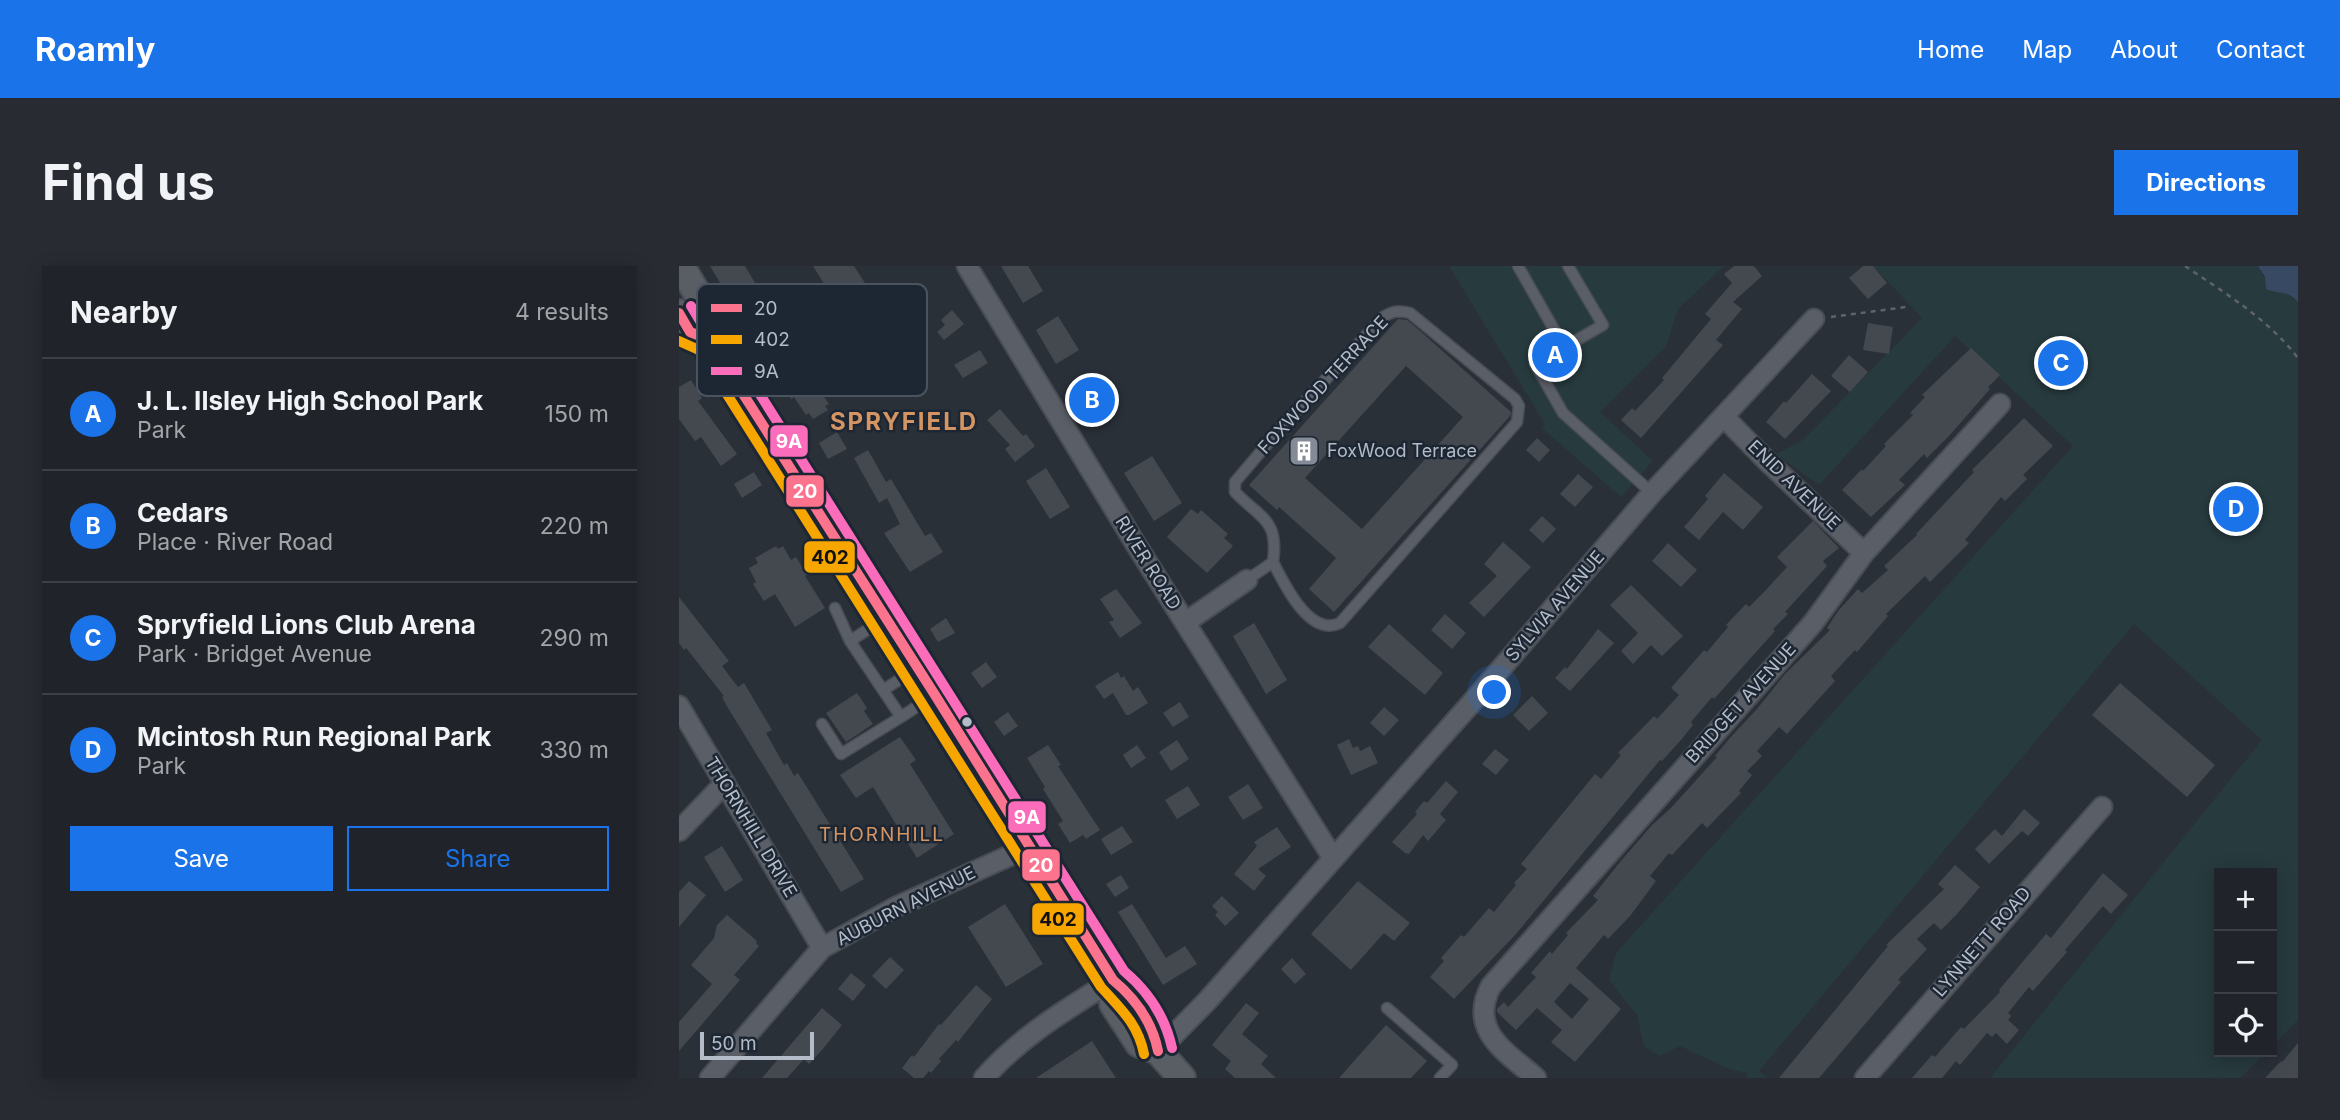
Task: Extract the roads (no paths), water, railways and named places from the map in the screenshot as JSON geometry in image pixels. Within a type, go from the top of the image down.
[{"type":"main road","points":[[681,266],[697,293]]},
{"type":"main road","points":[[679,313],[690,332],[697,335]]},
{"type":"main road","points":[[744,396],[1031,846],[1113,980],[1113,1004],[1139,1044],[1158,1051],[1182,1078]]},
{"type":"street","name":"RIVER ROAD","points":[[967,266],[1333,858]]},
{"type":"street","name":"SYLVIA AVENUE","points":[[1158,1051],[1208,1000],[1652,494],[1814,319]]},
{"type":"street","name":"BRIDGET AVENUE","points":[[1536,1078],[1489,1034],[1484,1021],[1484,1003],[1493,983],[1813,623],[1864,553],[2000,404]]},
{"type":"street","name":"ENID AVENUE","points":[[1724,417],[1864,553]]},
{"type":"street","points":[[1186,622],[1247,580]]},
{"type":"street","name":"THORNHILL DRIVE","points":[[679,706],[823,948]]},
{"type":"street","points":[[679,831],[725,783]]},
{"type":"street","name":"LYNNETT ROAD","points":[[1865,1078],[2102,807]]},
{"type":"street","name":"AUBURN AVENUE","points":[[710,1078],[823,948],[896,907],[1031,846]]},
{"type":"street","points":[[984,1078],[1004,1055],[1036,1028],[1113,980]]},
{"type":"lane","points":[[1518,266],[1564,347]]},
{"type":"lane","points":[[1568,266],[1603,325],[1535,364],[1563,413],[1652,494]]},
{"type":"lane","name":"FOXWOOD TERRACE","points":[[1396,311],[1410,313],[1515,399],[1520,411],[1517,422],[1341,623],[1323,626],[1309,617],[1273,562],[1275,539],[1271,526],[1235,492],[1235,482],[1383,317],[1396,311]]},
{"type":"lane","points":[[1247,580],[1273,562]]},
{"type":"lane","points":[[835,608],[850,642],[901,717]]},
{"type":"lane","points":[[850,642],[886,618]]},
{"type":"lane","points":[[883,690],[918,668]]},
{"type":"lane","points":[[821,724],[841,754],[935,695]]},
{"type":"lane","points":[[1387,1008],[1452,1065],[1440,1078]]},
{"type":"water","points":[[2258,266],[2298,266],[2298,302],[2286,294],[2266,289],[2265,277]]},
{"type":"place","name":"J. L. Ilsley High School Park","points":[[1555,355]]},
{"type":"place","name":"Spryfield Lions Club Arena","points":[[2061,363]]},
{"type":"place","name":"Cedars","points":[[1092,400]]},
{"type":"place","name":"FoxWood Terrace","points":[[1304,451]]},
{"type":"place","name":"Mcintosh Run Regional Park","points":[[2236,509]]},
{"type":"district","name":"SPRYFIELD","points":[[904,422]]},
{"type":"district","name":"THORNHILL","points":[[882,834]]}]
